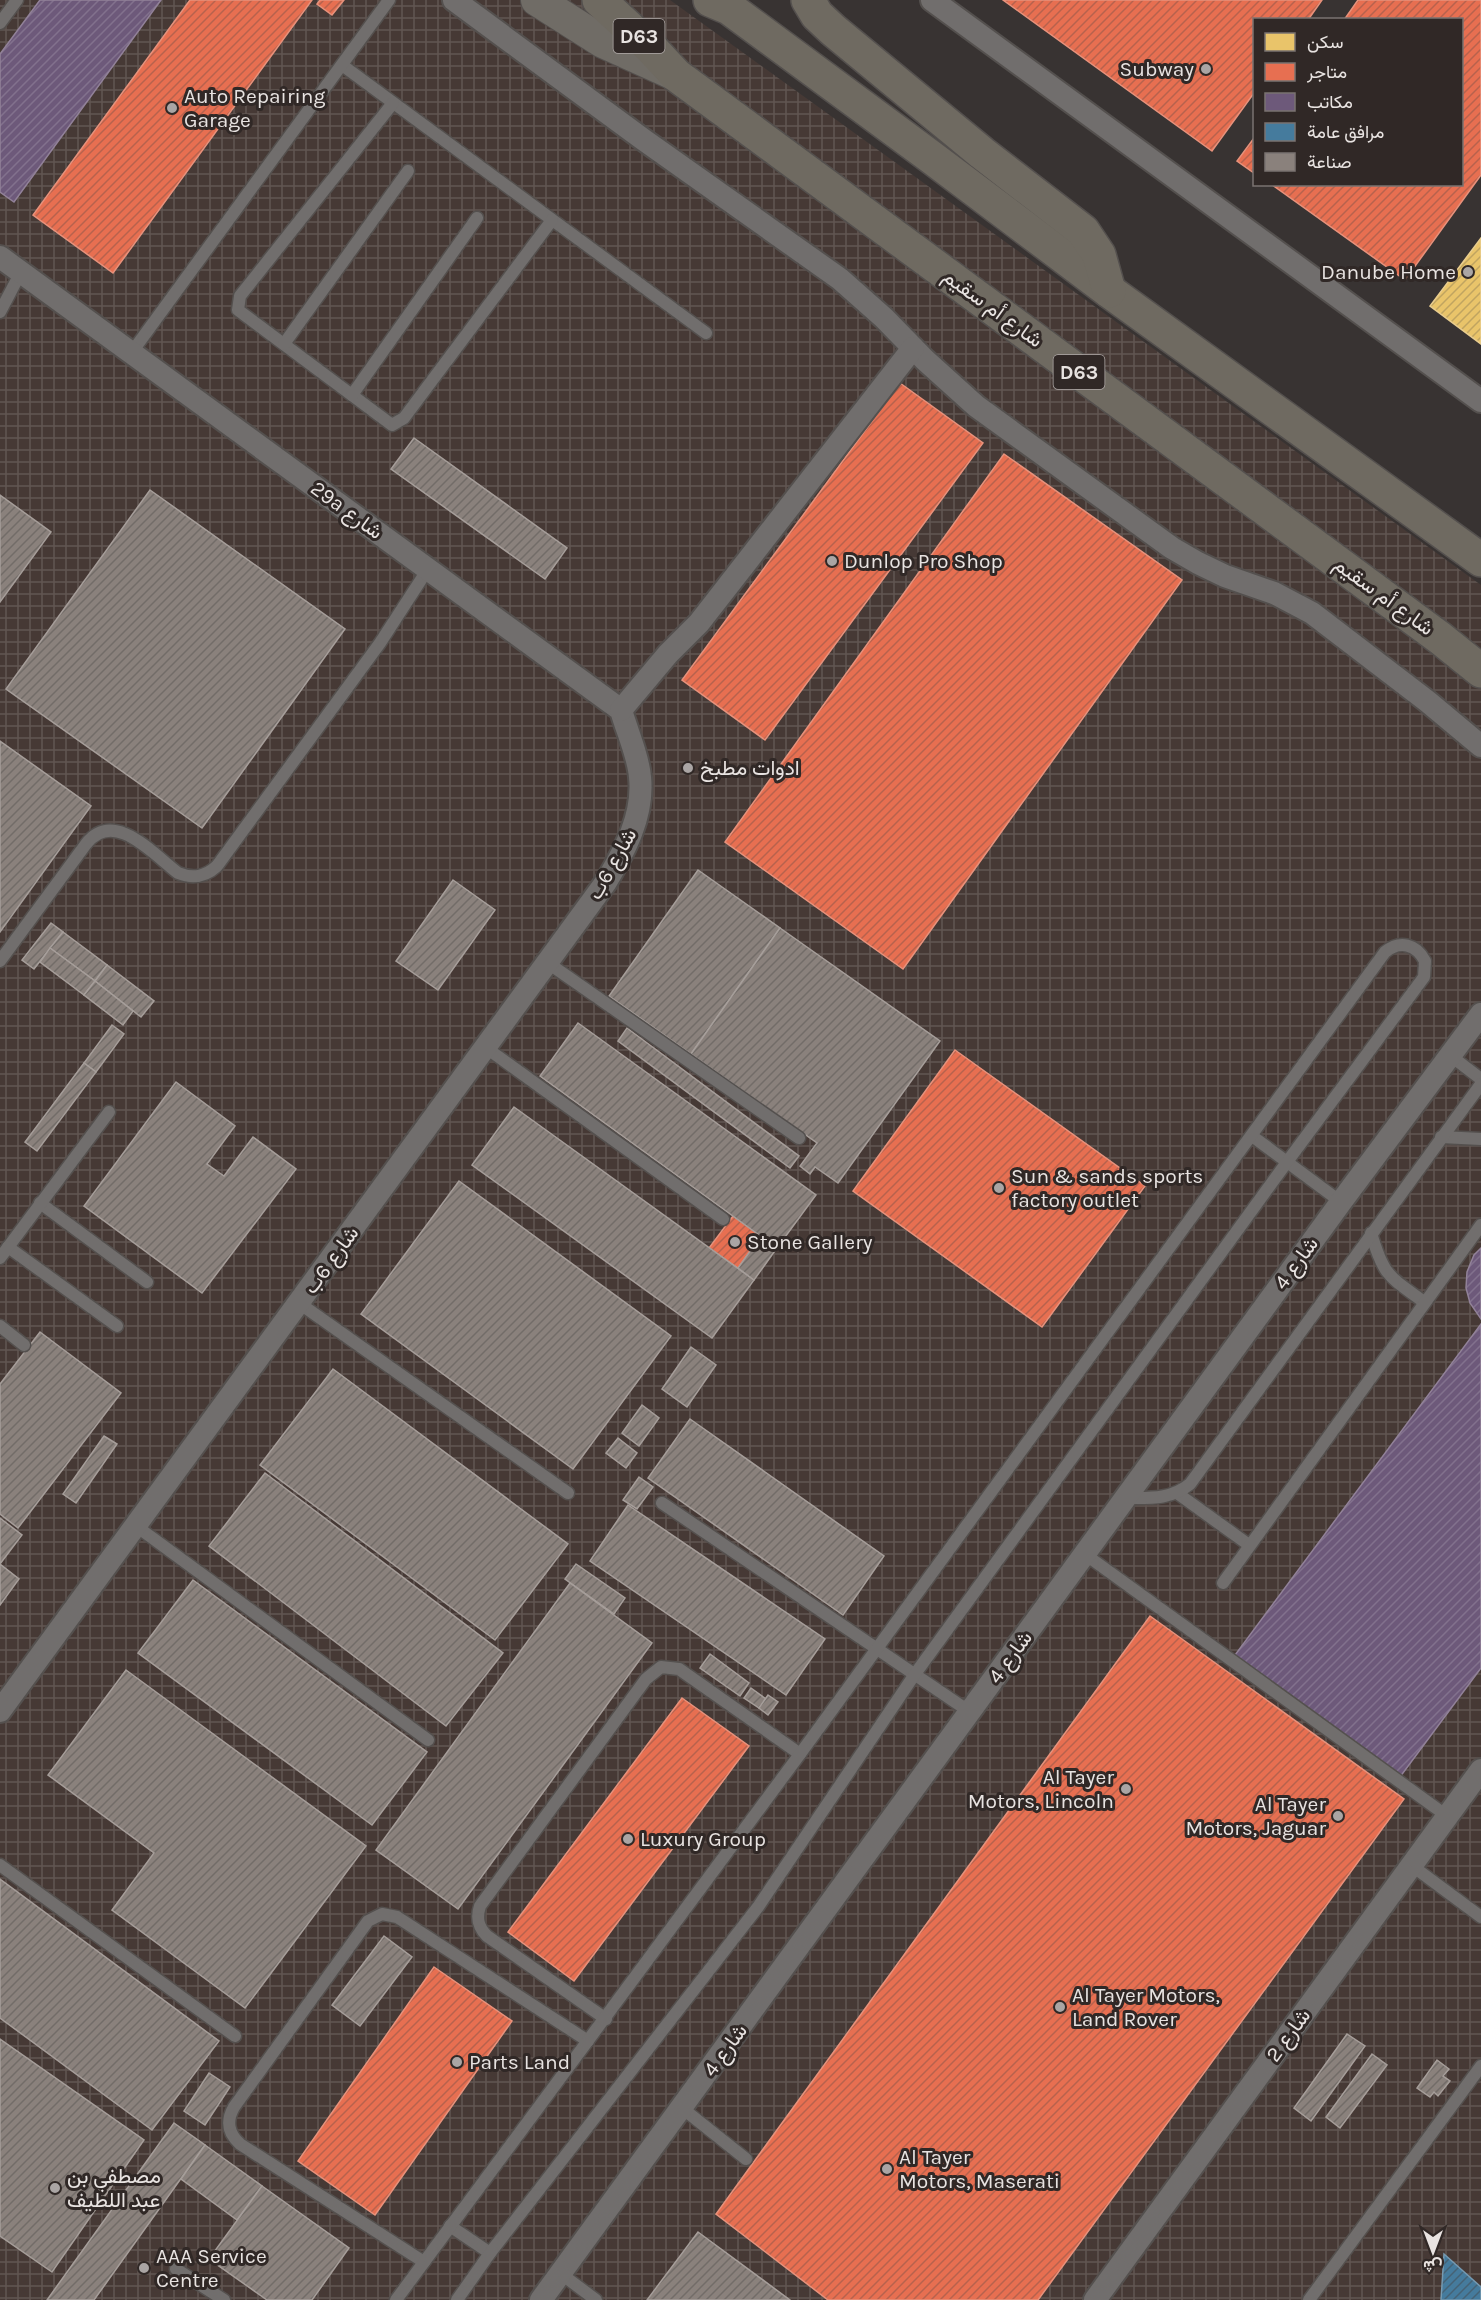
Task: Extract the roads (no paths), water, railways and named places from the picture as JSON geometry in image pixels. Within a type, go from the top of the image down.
[{"type":"main road","points":[[537,0],[603,42],[676,75]]},
{"type":"main road","name":"شارع أم سقيم","points":[[599,0],[676,75],[1440,638],[1481,671]]},
{"type":"main road","points":[[808,0],[817,15],[833,30],[982,153],[1083,231],[1099,255],[1109,291]]},
{"type":"main road","points":[[721,3],[1109,291],[1481,560]]},
{"type":"street","points":[[453,0],[644,140],[840,279],[877,311],[950,384],[1002,426],[1148,531],[1198,563],[1225,576],[1274,593],[1312,613],[1427,701],[1481,746]]},
{"type":"street","points":[[932,0],[1481,401]]},
{"type":"street","name":"29a شارع","points":[[0,257],[621,710]]},
{"type":"street","points":[[621,710],[668,654],[699,624],[913,348]]},
{"type":"street","name":"شارع 6ب","points":[[0,1711],[606,882],[618,862],[636,820],[641,798],[640,776],[635,754],[621,710]]},
{"type":"street","name":"شارع 4","points":[[541,2300],[1341,1202],[1481,1014]]},
{"type":"street","name":"شارع 2","points":[[1095,2300],[1481,1770]]},
{"type":"lane","points":[[0,23],[17,0]]},
{"type":"lane","points":[[132,352],[389,0]]},
{"type":"lane","points":[[342,65],[706,333]]},
{"type":"lane","points":[[393,103],[240,296],[238,309],[392,425],[404,418],[552,220]]},
{"type":"lane","points":[[284,344],[408,171]]},
{"type":"lane","points":[[352,394],[477,218]]},
{"type":"lane","points":[[0,312],[21,272]]},
{"type":"lane","points":[[0,961],[86,844],[97,833],[113,830],[128,834],[178,873],[186,876],[203,875],[217,866],[380,643],[428,569]]},
{"type":"lane","points":[[396,2300],[801,1754],[1385,952],[1399,945],[1415,948],[1425,962],[1424,977],[915,1674],[758,1907],[456,2300]]},
{"type":"lane","points":[[548,963],[799,1138]]},
{"type":"lane","points":[[485,1047],[723,1219]]},
{"type":"lane","points":[[1451,1056],[1481,1079]]},
{"type":"lane","points":[[1125,1498],[1158,1498],[1177,1493],[1190,1484],[1481,1084]]},
{"type":"lane","points":[[109,1112],[4,1253],[117,1326]]},
{"type":"lane","points":[[1251,1136],[1341,1202]]},
{"type":"lane","points":[[1441,1137],[1481,1139]]},
{"type":"lane","points":[[40,1203],[147,1282]]},
{"type":"lane","points":[[1223,1583],[1481,1225]]},
{"type":"lane","points":[[1371,1233],[1378,1257],[1386,1272],[1393,1280],[1424,1302]]},
{"type":"lane","points":[[299,1303],[568,1492]]},
{"type":"lane","points":[[0,1326],[24,1345]]},
{"type":"lane","points":[[1177,1493],[1249,1545]]},
{"type":"lane","points":[[662,1503],[970,1712]]},
{"type":"lane","points":[[136,1526],[428,1740]]},
{"type":"lane","points":[[1086,1555],[1447,1816]]},
{"type":"lane","points":[[606,2019],[487,1936],[478,1922],[478,1914],[480,1906],[646,1678],[661,1667],[679,1669],[801,1754]]},
{"type":"lane","points":[[0,1865],[235,2036]]},
{"type":"lane","points":[[1411,1865],[1481,1917]]},
{"type":"lane","points":[[424,2262],[240,2144],[229,2127],[230,2113],[234,2107],[368,1921],[382,1914],[397,1917],[588,2041]]},
{"type":"lane","points":[[1309,2300],[1481,2066]]},
{"type":"lane","points":[[682,2108],[746,2158]]},
{"type":"lane","points":[[450,2226],[490,2253]]},
{"type":"lane","points":[[176,2269],[224,2300]]},
{"type":"lane","points":[[560,2273],[596,2300]]},
{"type":"place","name":"Subway","points":[[1206,69]]},
{"type":"place","name":"Auto Repairing Garage","points":[[172,108]]},
{"type":"place","name":"Danube Home","points":[[1468,272]]},
{"type":"place","name":"Dunlop Pro Shop","points":[[832,561]]},
{"type":"place","name":"ادوات مطبخ","points":[[688,768]]},
{"type":"place","name":"Sun & sands sports factory outlet","points":[[999,1188]]},
{"type":"place","name":"Stone Gallery","points":[[735,1242]]},
{"type":"place","name":"Al Tayer Motors, Lincoln","points":[[1126,1789]]},
{"type":"place","name":"Al Tayer Motors, Jaguar","points":[[1338,1816]]},
{"type":"place","name":"Luxury Group","points":[[628,1839]]},
{"type":"place","name":"Al Tayer Motors, Land Rover","points":[[1060,2007]]},
{"type":"place","name":"Parts Land","points":[[457,2062]]},
{"type":"place","name":"Al Tayer Motors, Maserati","points":[[887,2169]]},
{"type":"place","name":"مصطفي بن عبد اللطيف","points":[[55,2188]]},
{"type":"place","name":"AAA Service Centre","points":[[144,2268]]}]
